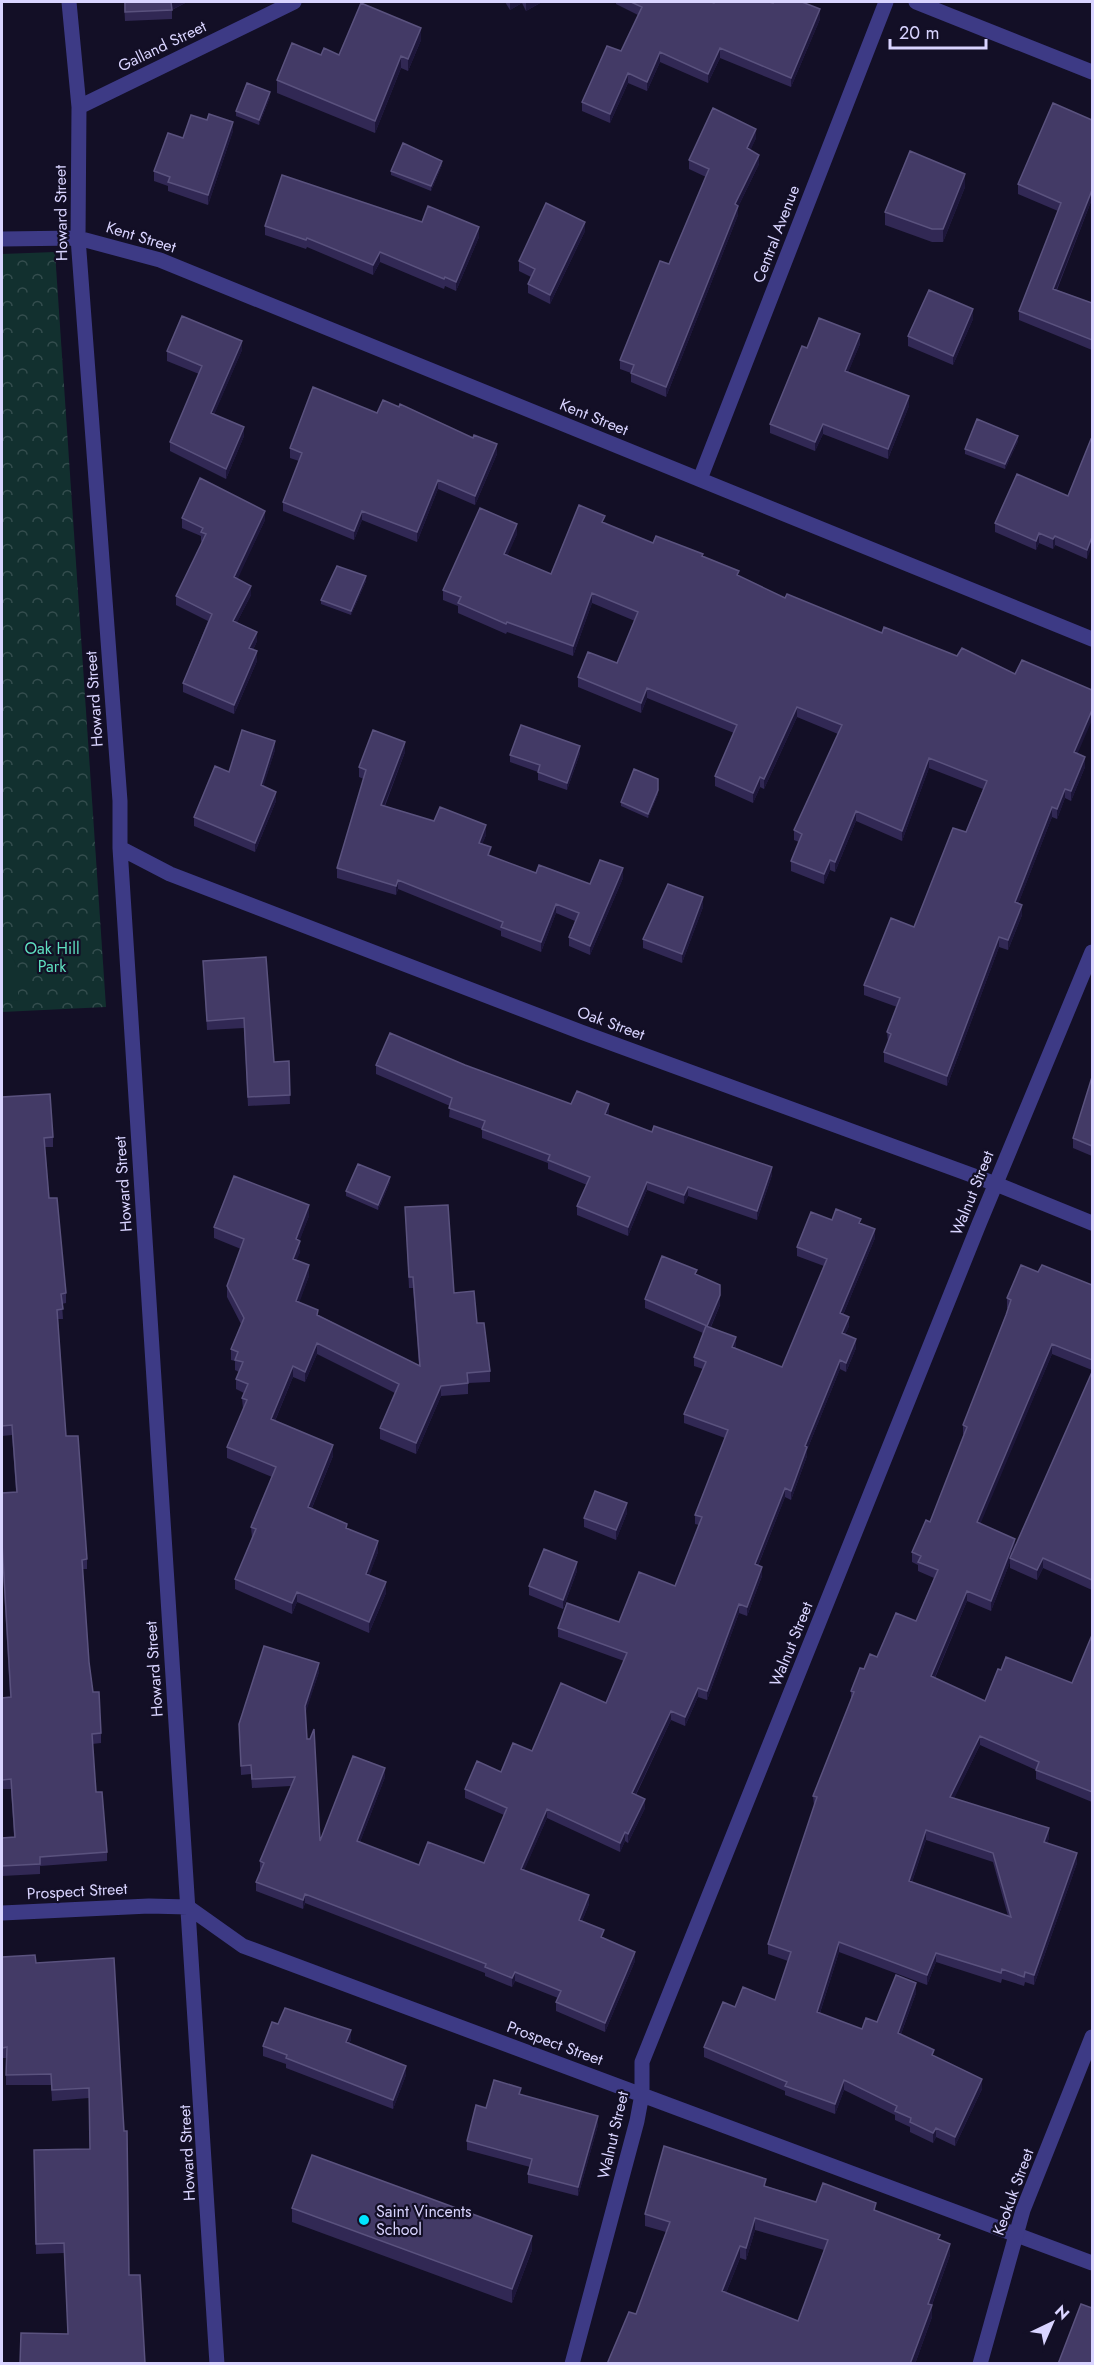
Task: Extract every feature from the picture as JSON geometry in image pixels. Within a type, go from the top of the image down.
[{"type":"street","name":"Howard Street","points":[[69,2],[79,107],[78,238],[119,789],[120,848],[217,2364]]},
{"type":"street","name":"Galland Street","points":[[79,107],[294,2]]},
{"type":"street","name":"Central Avenue","points":[[700,480],[886,2]]},
{"type":"street","points":[[916,2],[1092,72]]},
{"type":"street","name":"Kent Street","points":[[2,239],[78,238],[160,260],[1092,639]]},
{"type":"street","name":"Oak Street","points":[[120,848],[170,874],[214,891],[581,1032],[996,1184],[1092,1223]]},
{"type":"street","name":"Walnut Street","points":[[572,2364],[642,2094],[642,2062],[996,1184],[1092,952]]},
{"type":"street","name":"Prospect Street","points":[[2,1913],[188,1907],[243,1946],[1092,2263]]},
{"type":"street","name":"Keokuk Street","points":[[980,2364],[1017,2234],[1092,2037]]},
{"type":"green space","name":"Oak Hill Park","points":[[55,252],[106,1007],[2,1012],[2,254]]},
{"type":"green space","points":[[2,945],[6,946],[18,968],[18,1000],[2,1001]]},
{"type":"building","points":[[125,2],[171,2],[172,10],[125,12]]},
{"type":"building","points":[[631,2],[802,2],[820,9],[791,78],[720,48],[708,74],[660,52],[647,82],[628,73],[610,114],[582,102],[607,46],[621,51],[642,7]]},
{"type":"building","points":[[361,3],[421,28],[408,59],[401,56],[375,121],[277,80],[292,43],[321,55],[324,48],[339,55]]},
{"type":"building","points":[[247,83],[270,92],[259,120],[236,111]]},
{"type":"building","points":[[1053,103],[1092,120],[1092,190],[1053,289],[1092,303],[1092,340],[1019,311],[1061,203],[1018,184]]},
{"type":"building","points":[[713,108],[756,129],[747,148],[759,155],[735,204],[738,206],[666,387],[631,373],[634,365],[620,360],[660,261],[669,264],[709,169],[689,160]]},
{"type":"building","points":[[209,114],[233,122],[208,195],[168,182],[170,177],[154,171],[168,133],[183,138],[191,115],[207,120]]},
{"type":"building","points":[[403,143],[442,161],[431,186],[391,171]]},
{"type":"building","points":[[910,151],[965,174],[943,229],[932,229],[885,212]]},
{"type":"building","points":[[282,175],[422,222],[428,206],[479,227],[456,282],[380,252],[373,265],[307,238],[306,240],[265,226]]},
{"type":"building","points":[[546,203],[585,222],[550,295],[528,284],[535,269],[519,261]]},
{"type":"building","points":[[929,290],[973,309],[953,356],[908,336]]},
{"type":"building","points":[[182,316],[242,341],[211,413],[244,427],[226,469],[170,442],[202,366],[167,351]]},
{"type":"building","points":[[819,318],[860,334],[845,371],[909,396],[888,449],[823,424],[815,442],[770,424],[802,346],[807,348]]},
{"type":"building","points":[[313,387],[377,413],[383,400],[399,407],[400,404],[473,438],[474,435],[497,444],[475,496],[438,480],[417,532],[362,511],[354,531],[283,502],[302,453],[290,448]]},
{"type":"building","points":[[977,419],[1018,436],[1005,464],[965,449]]},
{"type":"building","points":[[1091,439],[1092,537],[1087,550],[1055,536],[1053,539],[1039,533],[1036,541],[995,523],[1017,474],[1068,496]]},
{"type":"building","points":[[200,478],[265,511],[234,577],[251,586],[233,621],[257,632],[249,648],[257,651],[234,705],[183,683],[212,614],[176,596],[206,534],[201,532],[203,528],[182,518]]},
{"type":"building","points":[[579,505],[605,516],[602,522],[653,543],[656,536],[703,554],[702,556],[739,571],[737,575],[785,598],[787,594],[882,633],[884,627],[957,656],[962,648],[1015,674],[1022,660],[1092,690],[1092,710],[1074,752],[1085,757],[1071,791],[1065,789],[1057,809],[1052,807],[1015,902],[1022,905],[1008,940],[999,937],[947,1076],[884,1052],[891,1034],[887,1032],[900,998],[864,985],[891,918],[914,927],[953,828],[966,832],[987,781],[929,758],[902,831],[856,811],[835,862],[830,860],[824,874],[791,861],[802,834],[794,830],[842,725],[797,707],[764,779],[760,777],[753,793],[715,776],[737,725],[647,688],[641,703],[578,677],[588,652],[617,663],[638,612],[592,593],[573,646],[507,622],[506,624],[458,603],[461,597],[443,590],[480,508],[517,524],[504,554],[551,574]]},
{"type":"building","points":[[337,566],[366,576],[351,611],[321,600]]},
{"type":"building","points":[[521,725],[580,746],[567,783],[538,772],[540,765],[510,755]]},
{"type":"building","points":[[242,730],[275,741],[261,785],[276,792],[255,843],[194,817],[215,766],[229,772]]},
{"type":"building","points":[[373,730],[405,742],[381,805],[434,821],[440,807],[486,825],[479,843],[491,847],[488,855],[536,873],[539,865],[590,884],[600,860],[623,868],[590,946],[569,937],[579,913],[556,904],[541,942],[501,927],[503,922],[398,880],[396,886],[337,868],[366,770],[359,767]]},
{"type":"building","points":[[634,769],[658,779],[658,790],[648,814],[621,802]]},
{"type":"building","points":[[668,884],[703,897],[682,954],[643,939]]},
{"type":"building","points":[[266,957],[274,1062],[289,1061],[290,1095],[248,1097],[244,1018],[207,1021],[203,961]]},
{"type":"building","points":[[390,1033],[465,1065],[571,1104],[577,1091],[609,1104],[605,1114],[652,1132],[654,1126],[772,1167],[757,1211],[688,1187],[684,1195],[647,1182],[628,1227],[577,1206],[590,1177],[548,1160],[550,1155],[482,1129],[485,1121],[449,1108],[452,1098],[376,1065]]},
{"type":"building","points":[[1092,1077],[1092,1146],[1073,1138]]},
{"type":"building","points":[[50,1094],[53,1137],[44,1138],[49,1198],[57,1198],[66,1293],[61,1294],[63,1309],[57,1310],[66,1436],[78,1436],[87,1559],[82,1560],[89,1662],[93,1692],[99,1692],[101,1733],[92,1734],[96,1792],[102,1792],[107,1852],[40,1857],[40,1864],[2,1866],[2,1838],[15,1837],[11,1779],[2,1780],[2,1698],[11,1697],[2,1543],[2,1493],[17,1492],[12,1425],[2,1426],[2,1097]]},
{"type":"building","points":[[358,1164],[390,1177],[378,1205],[346,1191]]},
{"type":"building","points":[[234,1176],[309,1205],[296,1239],[300,1241],[293,1259],[309,1265],[296,1301],[318,1310],[317,1315],[420,1366],[413,1277],[409,1277],[405,1207],[448,1205],[454,1293],[474,1291],[477,1323],[484,1323],[490,1371],[467,1373],[468,1383],[441,1386],[416,1443],[380,1428],[399,1384],[317,1343],[305,1372],[293,1366],[271,1419],[333,1445],[308,1507],[347,1524],[346,1528],[378,1541],[366,1574],[386,1582],[369,1622],[297,1592],[292,1603],[235,1579],[256,1529],[251,1527],[276,1467],[227,1447],[247,1400],[242,1398],[248,1384],[236,1379],[243,1362],[235,1360],[238,1352],[231,1349],[244,1318],[227,1286],[244,1239],[214,1227]]},
{"type":"building","points":[[836,1209],[861,1219],[859,1223],[875,1229],[840,1313],[849,1317],[842,1333],[856,1339],[846,1363],[840,1360],[805,1446],[807,1447],[791,1491],[785,1488],[755,1564],[762,1567],[747,1607],[739,1604],[707,1691],[698,1688],[685,1717],[671,1711],[632,1793],[645,1799],[628,1834],[625,1832],[620,1843],[547,1809],[521,1869],[589,1895],[579,1920],[604,1930],[601,1937],[635,1952],[605,2023],[556,2002],[561,1991],[515,1972],[512,1978],[485,1967],[486,1964],[305,1894],[303,1900],[256,1882],[264,1863],[260,1861],[295,1777],[252,1779],[251,1765],[241,1766],[239,1724],[264,1646],[319,1663],[305,1706],[307,1739],[310,1739],[314,1729],[320,1841],[353,1756],[385,1768],[357,1841],[419,1865],[428,1842],[484,1863],[507,1808],[465,1789],[477,1761],[501,1772],[513,1743],[532,1751],[561,1683],[606,1703],[627,1653],[558,1628],[567,1603],[619,1622],[639,1572],[675,1586],[702,1517],[695,1515],[728,1430],[684,1414],[706,1362],[694,1357],[706,1326],[736,1337],[732,1347],[782,1367],[827,1259],[797,1247],[811,1212],[832,1220]]},
{"type":"building","points":[[662,1256],[697,1270],[695,1274],[720,1285],[720,1295],[707,1326],[645,1299]]},
{"type":"building","points":[[1021,1265],[1038,1272],[1042,1265],[1092,1285],[1092,1360],[1052,1344],[977,1522],[1015,1539],[991,1601],[967,1591],[931,1676],[985,1701],[998,1669],[1001,1670],[1006,1657],[1072,1683],[1092,1635],[1092,1792],[1036,1770],[1039,1762],[980,1736],[950,1797],[1049,1828],[1044,1842],[1077,1853],[1034,1975],[1025,1972],[1024,1977],[1002,1969],[1001,1973],[936,1953],[927,1975],[839,1942],[817,2012],[862,2029],[866,2018],[877,2022],[896,1975],[916,1983],[898,2033],[934,2050],[932,2055],[982,2079],[955,2137],[936,2128],[933,2133],[910,2122],[911,2118],[895,2111],[897,2106],[844,2080],[835,2104],[785,2086],[787,2082],[704,2047],[723,2002],[735,2007],[743,1987],[775,2000],[791,1952],[768,1944],[817,1797],[813,1796],[854,1692],[851,1691],[860,1668],[864,1669],[870,1654],[877,1657],[896,1613],[916,1621],[938,1570],[918,1562],[921,1556],[912,1552],[926,1520],[930,1522],[967,1427],[963,1425],[1011,1300],[1007,1298]],"holes":[[[926,1830],[993,1853],[1011,1917],[909,1881]]]},
{"type":"building","points":[[1092,1372],[1092,1580],[1043,1558],[1037,1570],[1010,1558]]},
{"type":"building","points":[[595,1491],[627,1503],[616,1530],[584,1518]]},
{"type":"building","points":[[544,1549],[577,1562],[563,1600],[529,1586]]},
{"type":"building","points":[[35,1955],[36,1963],[114,1958],[124,2131],[127,2131],[129,2275],[140,2275],[145,2363],[149,2364],[20,2364],[21,2333],[68,2334],[64,2243],[36,2244],[34,2150],[90,2149],[89,2088],[52,2090],[51,2074],[6,2075],[7,2047],[2,2048],[2,1957]]},
{"type":"building","points":[[285,2008],[351,2030],[346,2042],[406,2066],[393,2100],[286,2058],[287,2055],[263,2046],[272,2022],[278,2024]]},
{"type":"building","points":[[494,2080],[521,2088],[519,2094],[598,2116],[578,2187],[528,2174],[532,2159],[467,2141],[476,2105],[486,2108]]},
{"type":"building","points":[[664,2146],[766,2179],[764,2186],[816,2202],[823,2183],[876,2203],[874,2210],[940,2235],[938,2239],[950,2244],[928,2304],[932,2305],[910,2364],[607,2364],[629,2312],[636,2314],[670,2222],[645,2214]],"holes":[[[755,2218],[828,2240],[798,2321],[722,2291],[740,2246],[746,2248]]]},
{"type":"building","points":[[312,2155],[532,2236],[512,2289],[292,2208]]},
{"type":"building","points":[[1081,2304],[1092,2308],[1092,2364],[1058,2364]]},
{"type":"place","name":"Saint Vincents School","points":[[364,2220]]}]
